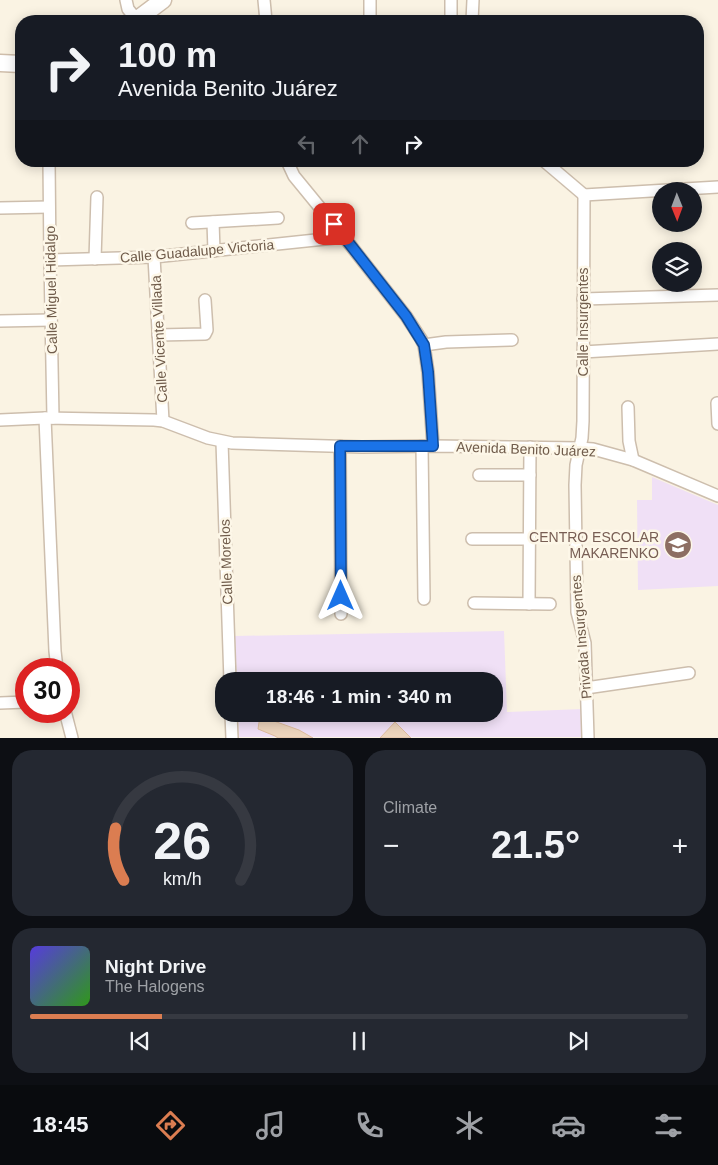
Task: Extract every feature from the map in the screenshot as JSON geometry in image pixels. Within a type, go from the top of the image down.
[{"type":"street","points":[[126,0],[128,9],[132,15]]},
{"type":"street","points":[[143,15],[163,0]]},
{"type":"street","points":[[264,0],[265,15]]},
{"type":"street","points":[[370,0],[370,15]]},
{"type":"street","points":[[450,15],[451,0]]},
{"type":"street","points":[[472,15],[473,0]]},
{"type":"street","points":[[0,63],[15,64]]},
{"type":"street","name":"Calle Miguel Hidalgo","points":[[49,167],[51,320],[49,418],[56,658]]},
{"type":"street","points":[[290,167],[294,176],[406,316],[424,345],[428,372],[424,599]]},
{"type":"street","points":[[551,167],[584,196],[718,188]]},
{"type":"street","name":"Calle Insurgentes","points":[[579,448],[582,438],[583,421],[584,196]]},
{"type":"street","points":[[95,259],[97,198]]},
{"type":"street","points":[[0,208],[49,207]]},
{"type":"street","points":[[192,223],[278,218]]},
{"type":"street","points":[[213,222],[214,251]]},
{"type":"street","name":"Calle Guadalupe Victoria","points":[[50,260],[154,257],[344,237]]},
{"type":"street","name":"Calle Vicente Villada","points":[[154,257],[163,421]]},
{"type":"street","points":[[583,299],[718,296]]},
{"type":"street","points":[[158,335],[205,334],[207,330],[205,300]]},
{"type":"street","points":[[0,322],[51,320]]},
{"type":"street","points":[[424,345],[446,342],[512,340]]},
{"type":"street","points":[[583,352],[718,344]]},
{"type":"street","points":[[628,406],[629,440],[633,460]]},
{"type":"street","points":[[718,410],[718,424]]},
{"type":"street","name":"Avenida Benito Juárez","points":[[0,420],[49,418],[149,419],[163,421],[222,442],[244,444],[579,448],[605,452],[633,460],[718,496]]},
{"type":"street","name":"Calle Morelos","points":[[222,442],[230,672]]},
{"type":"street","points":[[340,446],[341,614]]},
{"type":"street","points":[[529,604],[530,447]]},
{"type":"street","name":"Privada Insurgentes","points":[[579,448],[575,485],[577,612],[584,643],[588,738]]},
{"type":"street","points":[[479,475],[530,475]]},
{"type":"street","points":[[472,540],[530,539]]},
{"type":"street","points":[[474,603],[550,604]]},
{"type":"street","points":[[586,688],[689,673]]},
{"type":"street","points":[[0,703],[15,702]]},
{"type":"street","points":[[231,722],[232,738]]},
{"type":"street","points":[[68,723],[72,738]]},
{"type":"shaded area","name":"CENTRO ESCOLAR MAKARENKO","points":[[652,477],[718,505],[718,586],[638,590],[637,500],[652,500]]},
{"type":"shaded area","points":[[504,631],[507,712],[582,709],[583,737],[239,737],[238,722],[503,722],[503,672],[237,672],[235,636]]},
{"type":"building","points":[[259,722],[277,722],[299,730],[313,738],[278,738],[258,729]]},
{"type":"building","points":[[395,722],[411,738],[380,738]]},
{"type":"place","name":"CENTRO ESCOLAR MAKARENKO","points":[[678,545]]},
{"type":"route","points":[[334,224],[406,316],[424,345],[428,372],[433,446],[340,446],[341,596]]}]
